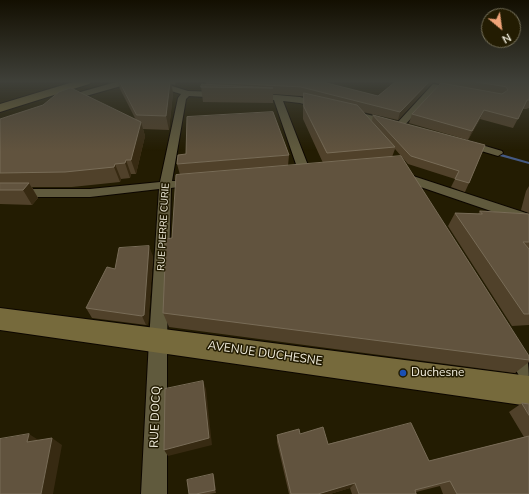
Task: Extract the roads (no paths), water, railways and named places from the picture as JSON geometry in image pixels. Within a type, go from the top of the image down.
[{"type":"main road","name":"AVENUE DUCHESNE","points":[[0,319],[529,390]]},
{"type":"street","name":"RUE PIERRE CURIE","points":[[158,340],[165,185],[181,105]]},
{"type":"street","points":[[280,105],[305,173]]},
{"type":"street","points":[[319,105],[404,126],[421,105]]},
{"type":"street","points":[[359,116],[373,132]]},
{"type":"street","points":[[453,140],[498,153]]},
{"type":"street","points":[[402,165],[423,199]]},
{"type":"street","points":[[290,174],[320,172]]},
{"type":"street","points":[[410,179],[529,219]]},
{"type":"street","points":[[0,193],[82,193],[188,183]]},
{"type":"street","name":"RUE DOCQ","points":[[154,494],[158,340]]},
{"type":"street","points":[[509,340],[529,374]]},
{"type":"waterway","points":[[497,154],[529,163]]},
{"type":"place","name":"Duchesne","points":[[403,373]]}]
